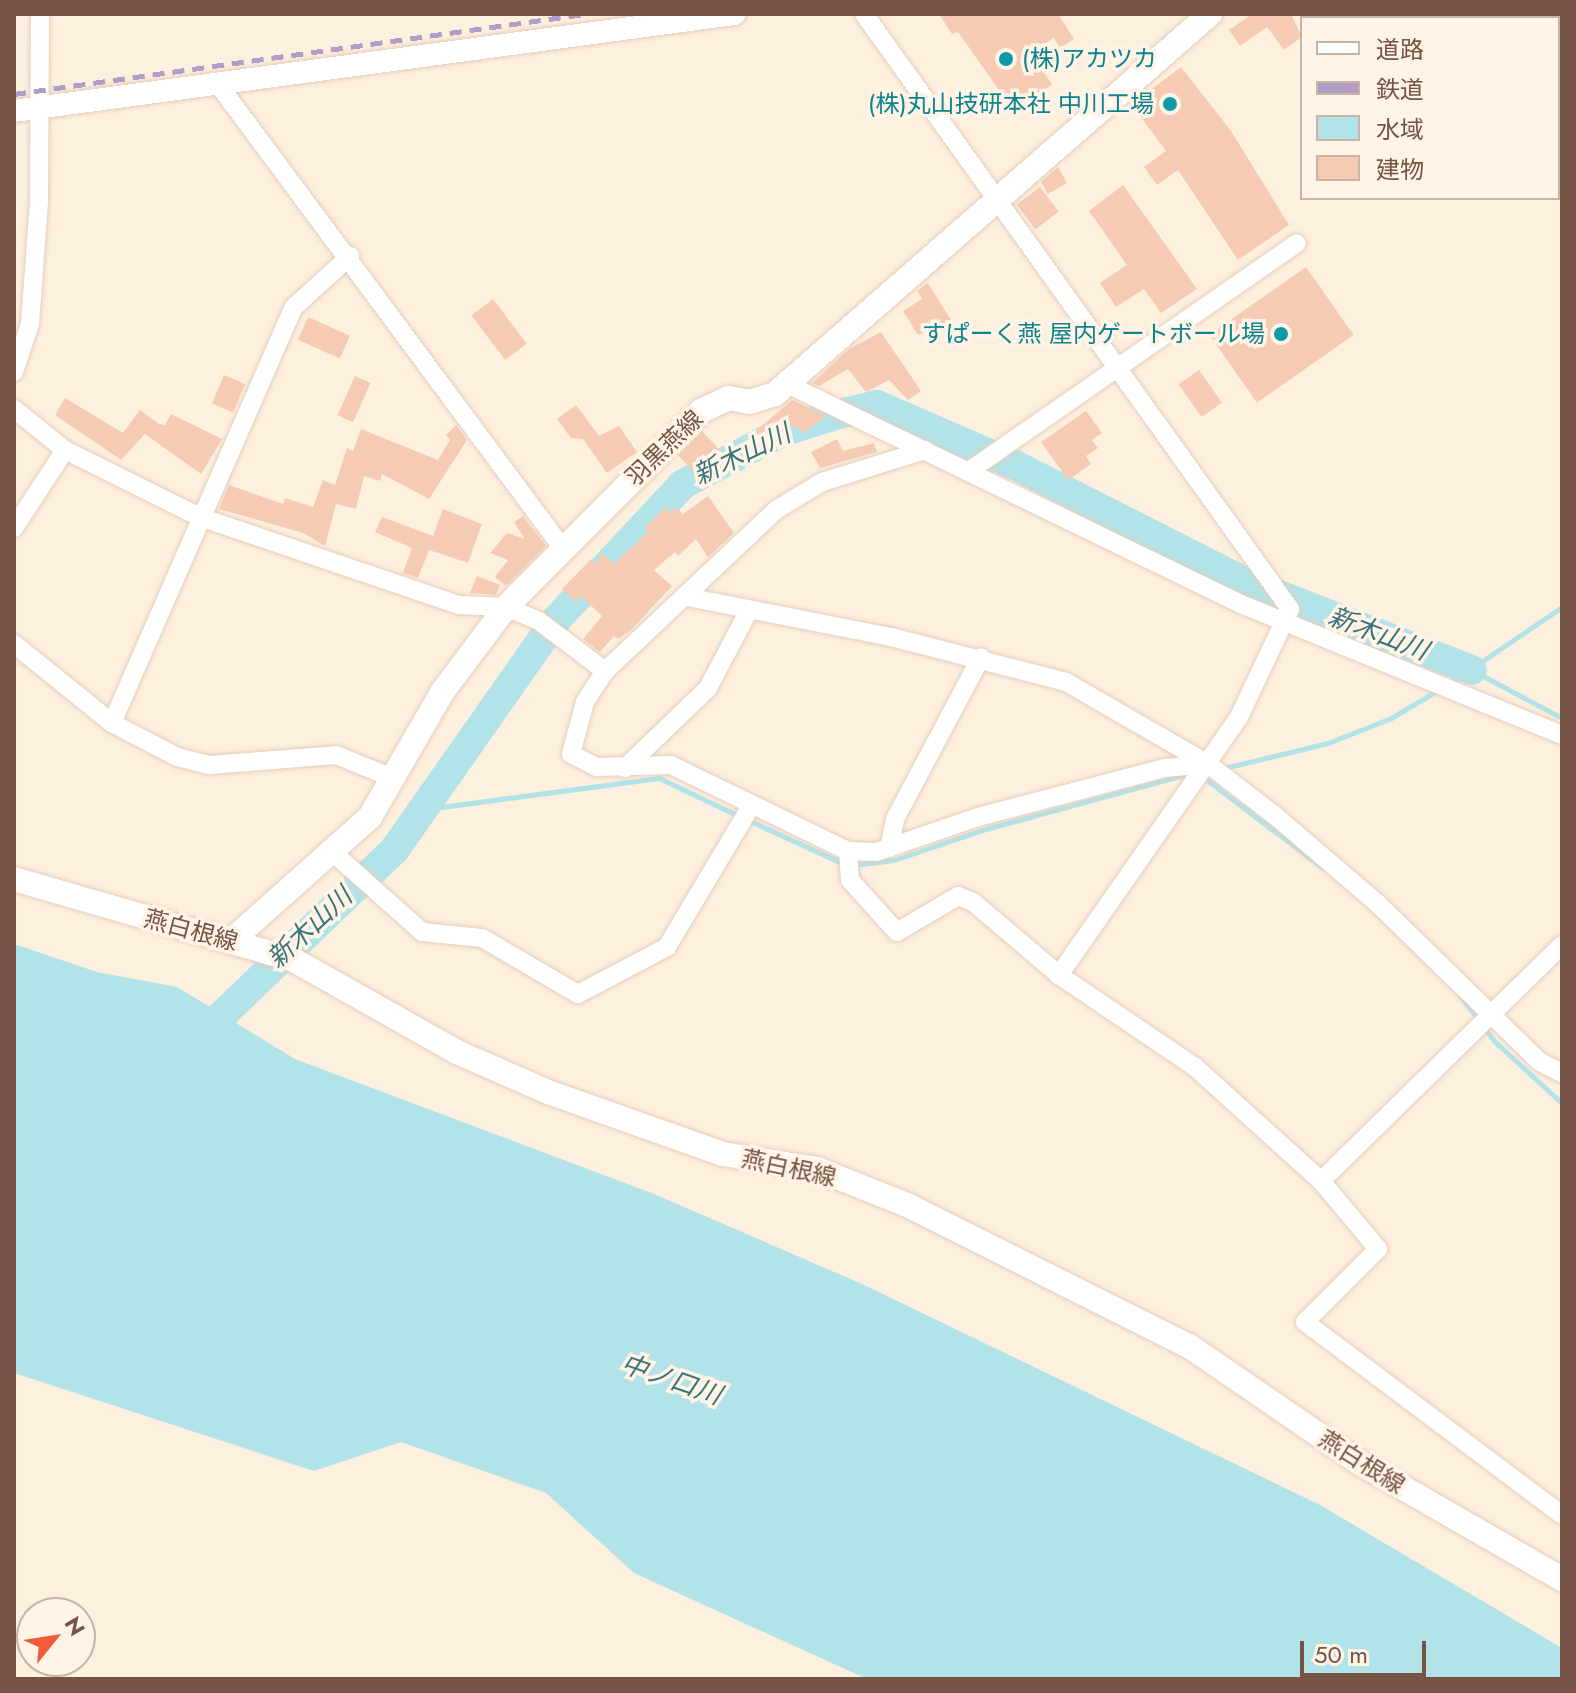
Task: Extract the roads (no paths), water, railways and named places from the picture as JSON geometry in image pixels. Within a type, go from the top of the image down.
[{"type":"main road","name":"羽黒燕線","points":[[232,940],[329,849],[370,817],[443,691],[506,607],[561,546],[711,404],[729,398],[749,402],[775,394],[1210,14]]},
{"type":"main road","name":"燕白根線","points":[[14,879],[292,959],[457,1052],[548,1092],[723,1154],[817,1169],[907,1205],[1189,1346],[1360,1463],[1562,1579]]},
{"type":"street","points":[[14,372],[30,324],[40,14]]},
{"type":"street","points":[[14,111],[734,14]]},
{"type":"street","points":[[864,14],[1116,372],[1290,609],[1239,717],[1059,975]]},
{"type":"street","points":[[218,84],[350,256],[561,546]]},
{"type":"street","points":[[969,471],[1116,372],[1297,243]]},
{"type":"street","points":[[112,723],[294,307],[350,256]]},
{"type":"street","points":[[785,383],[1286,623],[1562,735]]},
{"type":"street","points":[[14,409],[65,450],[200,517],[459,605],[506,607],[539,621],[605,671]]},
{"type":"street","points":[[14,528],[65,450]]},
{"type":"street","points":[[925,450],[822,482],[793,498],[605,671],[585,702],[571,754],[596,767],[671,765],[848,851],[889,848],[978,817],[1165,768],[1208,764]]},
{"type":"street","points":[[687,597],[748,612],[981,657],[1066,682],[1208,764],[1378,904],[1540,1062],[1562,1073]]},
{"type":"street","points":[[625,768],[708,688],[748,612]]},
{"type":"street","points":[[14,644],[112,723],[177,757],[210,765],[336,755],[393,778]]},
{"type":"street","points":[[889,848],[895,819],[981,657]]},
{"type":"street","points":[[329,849],[422,932],[482,938],[578,994],[667,947],[751,806]]},
{"type":"street","points":[[848,851],[850,880],[897,932],[958,896],[973,902],[1059,975],[1195,1067],[1321,1181],[1378,1249],[1305,1322],[1562,1515]]},
{"type":"street","points":[[1321,1181],[1490,1011],[1562,945]]},
{"type":"water","name":"中ノ口川","points":[[14,944],[97,972],[177,987],[295,1059],[654,1194],[862,1284],[1320,1505],[1562,1648],[1562,1679],[867,1679],[634,1573],[546,1493],[401,1442],[314,1471],[14,1373]]},
{"type":"waterway","name":"新木山川","points":[[192,1044],[395,849],[555,621],[683,484],[782,432],[835,415],[877,405],[1015,465],[1245,582],[1472,670]]},
{"type":"waterway","name":"新木山川","points":[[1450,683],[1562,607]]},
{"type":"waterway","points":[[1472,670],[1562,718]]},
{"type":"waterway","points":[[1224,768],[1328,743],[1391,718],[1438,690]]},
{"type":"waterway","points":[[854,865],[894,860],[982,830],[1187,774]]},
{"type":"waterway","points":[[1203,777],[1323,868]]},
{"type":"waterway","points":[[426,809],[659,778],[739,816]]},
{"type":"waterway","points":[[748,820],[844,864]]},
{"type":"waterway","points":[[1459,994],[1494,1041],[1562,1103]]},
{"type":"railway","points":[[14,94],[585,14]]},
{"type":"place","name":"(株)アカツカ","points":[[1006,59]]},
{"type":"place","name":"(株)丸山技研本社 中川工場","points":[[1170,104]]},
{"type":"place","name":"すぱーく燕 屋内ゲートボール場","points":[[1281,334]]}]
